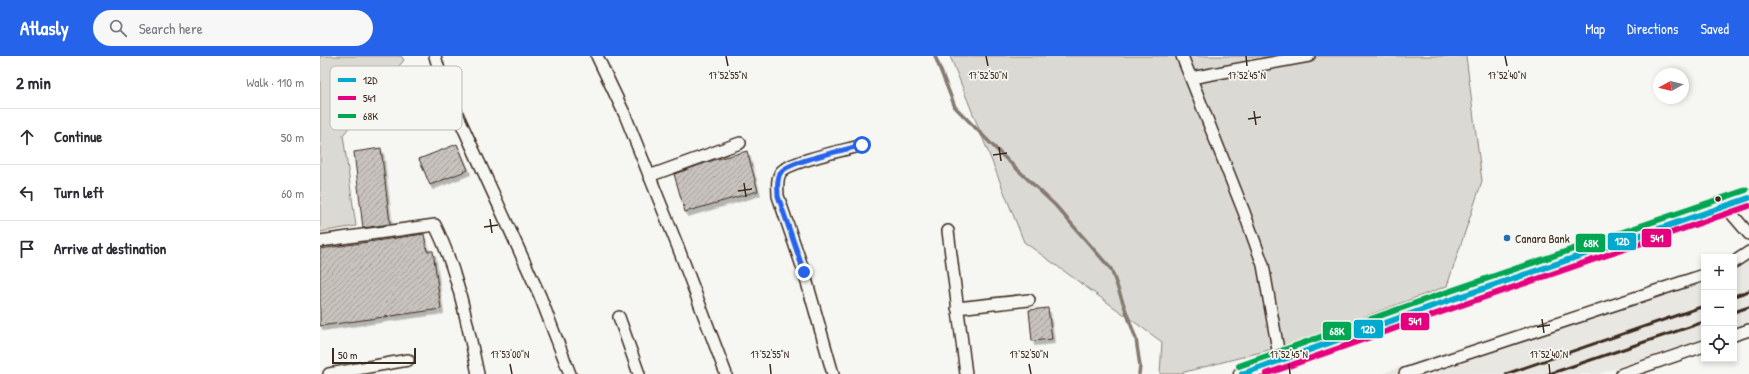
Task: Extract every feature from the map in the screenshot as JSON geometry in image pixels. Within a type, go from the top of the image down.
[{"type":"highway","points":[[1242,374],[1430,307],[1749,198]]},
{"type":"street","points":[[435,56],[438,66]]},
{"type":"street","points":[[597,56],[624,115],[649,176],[726,374]]},
{"type":"street","points":[[1182,56],[1244,212],[1263,265],[1280,361]]},
{"type":"street","points":[[1190,78],[1309,56]]},
{"type":"street","points":[[462,124],[540,296],[570,374]]},
{"type":"street","points":[[649,176],[740,143]]},
{"type":"street","points":[[833,374],[804,272],[778,196],[778,184],[781,173],[793,164],[862,145]]},
{"type":"street","points":[[1725,206],[1749,234]]},
{"type":"street","points":[[320,241],[435,225],[447,250],[456,278],[478,374]]},
{"type":"street","points":[[948,231],[966,374]]},
{"type":"street","points":[[1737,260],[1749,252]]},
{"type":"street","points":[[1404,374],[1701,276]]},
{"type":"street","points":[[957,308],[1029,300]]},
{"type":"street","points":[[620,317],[639,374]]},
{"type":"street","points":[[1737,334],[1749,330]]},
{"type":"street","points":[[1622,374],[1701,347]]},
{"type":"street","points":[[330,374],[408,360]]},
{"type":"shaded area","points":[[320,56],[401,56],[404,60],[399,66],[330,66],[330,130],[347,130],[343,135],[356,226],[320,232]]},
{"type":"shaded area","points":[[950,56],[1466,56],[1482,181],[1447,286],[1288,345],[1177,374],[1160,374],[1162,342],[1024,242]]},
{"type":"shaded area","points":[[1749,256],[1749,326],[1737,329],[1737,290],[1737,259]]},
{"type":"shaded area","points":[[1701,271],[1701,341],[1598,374],[1381,374],[1456,348]]},
{"type":"building","points":[[457,144],[468,170],[430,185],[419,159]]},
{"type":"building","points":[[381,148],[390,224],[363,228],[354,152]]},
{"type":"building","points":[[747,151],[758,191],[685,212],[674,174],[714,160]]},
{"type":"building","points":[[424,234],[427,251],[433,251],[441,309],[320,326],[320,249]]},
{"type":"building","points":[[1048,308],[1052,339],[1032,341],[1029,310]]},
{"type":"waterway","points":[[935,56],[955,107],[1000,153],[1055,205],[1111,269],[1136,339],[1140,366],[1139,374]]},
{"type":"railway","points":[[1737,295],[1749,291]]},
{"type":"railway","points":[[1506,374],[1701,307]]},
{"type":"railway","points":[[1737,311],[1749,307]]},
{"type":"railway","points":[[1549,374],[1701,323]]},
{"type":"transit line","name":"68K","points":[[1239,366],[1427,299],[1746,190]]},
{"type":"transit line","name":"12D","points":[[1242,374],[1430,307],[1749,198]]},
{"type":"transit line","name":"541","points":[[1266,374],[1749,206]]},
{"type":"place","name":"Canara Bank","points":[[1507,238]]},
{"type":"route","points":[[804,272],[778,196],[778,184],[781,173],[793,164],[862,145]]}]
